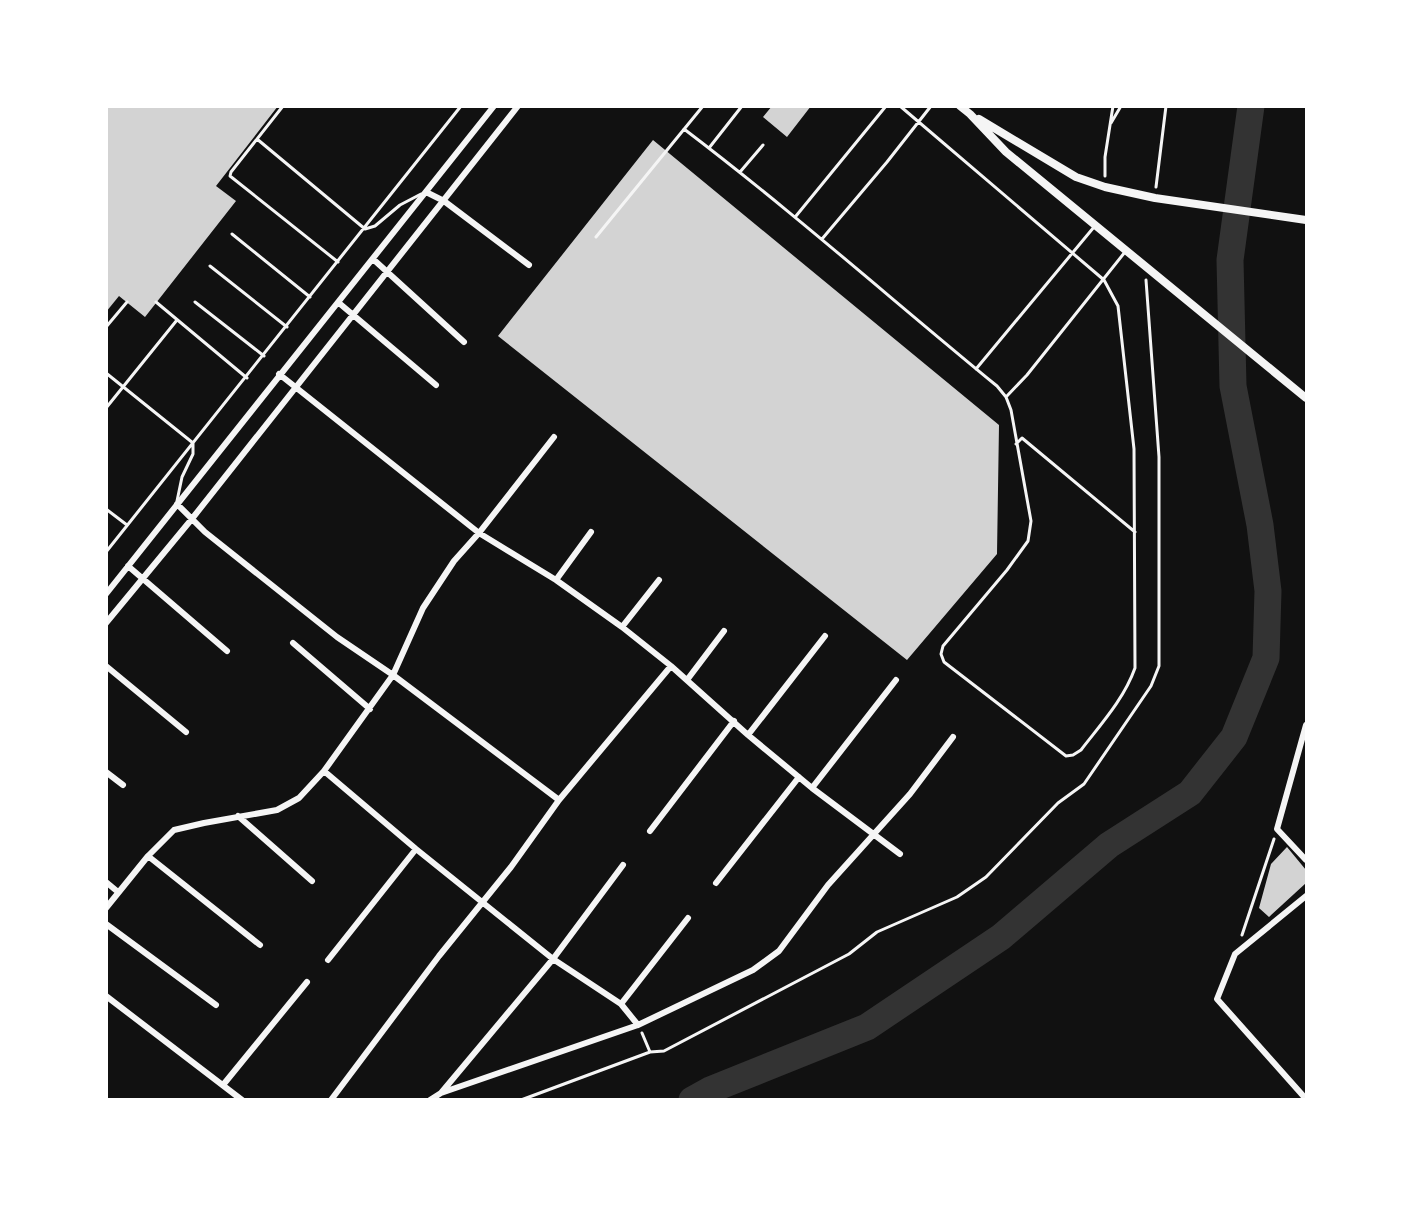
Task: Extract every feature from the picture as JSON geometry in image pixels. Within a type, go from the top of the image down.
[{"type":"street","points":[[106,594],[494,106]]},
{"type":"street","points":[[106,623],[518,106]]},
{"type":"street","points":[[960,106],[1006,152],[1306,398]]},
{"type":"street","points":[[970,114],[1076,177],[1105,187],[1155,198],[1306,220]]},
{"type":"street","points":[[426,192],[444,201],[529,265]]},
{"type":"street","points":[[373,259],[464,342]]},
{"type":"street","points":[[339,303],[436,385]]},
{"type":"street","points":[[279,374],[479,533],[556,580],[622,627],[671,666],[812,788],[900,854]]},
{"type":"street","points":[[106,908],[147,856],[174,830],[277,810],[299,798],[324,771],[393,675],[423,608],[454,561],[479,533],[554,437]]},
{"type":"street","points":[[177,504],[191,519],[337,637],[393,675],[559,800]]},
{"type":"street","points":[[556,580],[591,532]]},
{"type":"street","points":[[128,566],[227,651]]},
{"type":"street","points":[[622,627],[659,580]]},
{"type":"street","points":[[687,680],[724,632]]},
{"type":"street","points":[[748,735],[825,636]]},
{"type":"street","points":[[293,643],[370,709]]},
{"type":"street","points":[[106,666],[186,732]]},
{"type":"street","points":[[331,1100],[439,956],[511,867],[559,800],[671,666]]},
{"type":"street","points":[[812,788],[896,680]]},
{"type":"street","points":[[650,831],[734,721]]},
{"type":"street","points":[[1306,725],[1277,829],[1306,860]]},
{"type":"street","points":[[430,1100],[441,1093],[638,1025],[753,970],[779,951],[828,885],[910,794],[953,737]]},
{"type":"street","points":[[324,771],[416,849],[553,959],[621,1004],[638,1025]]},
{"type":"street","points":[[106,772],[123,785]]},
{"type":"street","points":[[716,883],[799,777]]},
{"type":"street","points":[[238,816],[312,881]]},
{"type":"street","points":[[328,960],[416,849]]},
{"type":"street","points":[[147,856],[260,945]]},
{"type":"street","points":[[441,1093],[553,959],[623,865]]},
{"type":"street","points":[[106,882],[118,892]]},
{"type":"street","points":[[1306,897],[1235,954],[1217,999],[1306,1099]]},
{"type":"street","points":[[621,1004],[688,918]]},
{"type":"street","points":[[106,924],[216,1005]]},
{"type":"street","points":[[223,1084],[306,982]]},
{"type":"street","points":[[106,996],[242,1100]]},
{"type":"lane","points":[[283,106],[230,176],[339,262]]},
{"type":"lane","points":[[106,552],[247,378],[461,106]]},
{"type":"lane","points":[[596,237],[703,106]]},
{"type":"lane","points":[[709,148],[742,106]]},
{"type":"lane","points":[[796,217],[886,106]]},
{"type":"lane","points":[[684,129],[796,217],[1006,397],[1011,410],[1031,522],[1028,541],[1007,570],[943,646],[941,654],[944,662],[1066,756],[1073,755],[1081,750],[1116,705],[1130,682],[1135,668],[1134,449],[1118,306],[1104,280],[900,106]]},
{"type":"lane","points":[[822,239],[931,106]]},
{"type":"lane","points":[[257,139],[365,229]]},
{"type":"lane","points":[[740,172],[762,145]]},
{"type":"lane","points":[[365,229],[375,226],[400,205],[426,192]]},
{"type":"lane","points":[[976,369],[1096,225]]},
{"type":"lane","points":[[232,234],[310,297]]},
{"type":"lane","points":[[1006,397],[1027,375],[1126,250]]},
{"type":"lane","points":[[210,266],[287,327]]},
{"type":"lane","points":[[108,325],[127,302]]},
{"type":"lane","points":[[195,302],[264,356]]},
{"type":"lane","points":[[156,303],[247,378]]},
{"type":"lane","points":[[106,408],[177,320]]},
{"type":"lane","points":[[106,373],[193,443]]},
{"type":"lane","points":[[1016,444],[1022,438],[1135,532]]},
{"type":"lane","points":[[177,504],[179,485],[193,454],[193,443]]},
{"type":"lane","points":[[106,509],[127,525]]},
{"type":"path","points":[[1105,187],[1105,157],[1113,106]]},
{"type":"path","points":[[1109,127],[1121,106]]},
{"type":"path","points":[[1155,198],[1166,106]]},
{"type":"path","points":[[520,1100],[650,1052],[664,1051],[849,954],[877,932],[957,897],[986,877],[1058,803],[1084,783],[1151,686],[1160,666],[1159,457],[1145,266]]},
{"type":"path","points":[[1235,954],[1277,829]]},
{"type":"path","points":[[638,1025],[650,1052]]},
{"type":"building","points":[[106,106],[278,106],[216,186],[236,201],[145,317],[119,296],[106,312]]},
{"type":"building","points":[[772,106],[811,106],[787,137],[763,117]]},
{"type":"building","points":[[653,140],[999,425],[997,554],[907,660],[498,336]]},
{"type":"building","points":[[1287,847],[1306,870],[1306,883],[1269,917],[1259,908],[1271,864]]},
{"type":"waterway","points":[[692,1100],[710,1090],[867,1027],[1001,937],[1109,845],[1190,793],[1234,737],[1266,658],[1268,591],[1260,525],[1233,386],[1230,260],[1251,106]]}]
